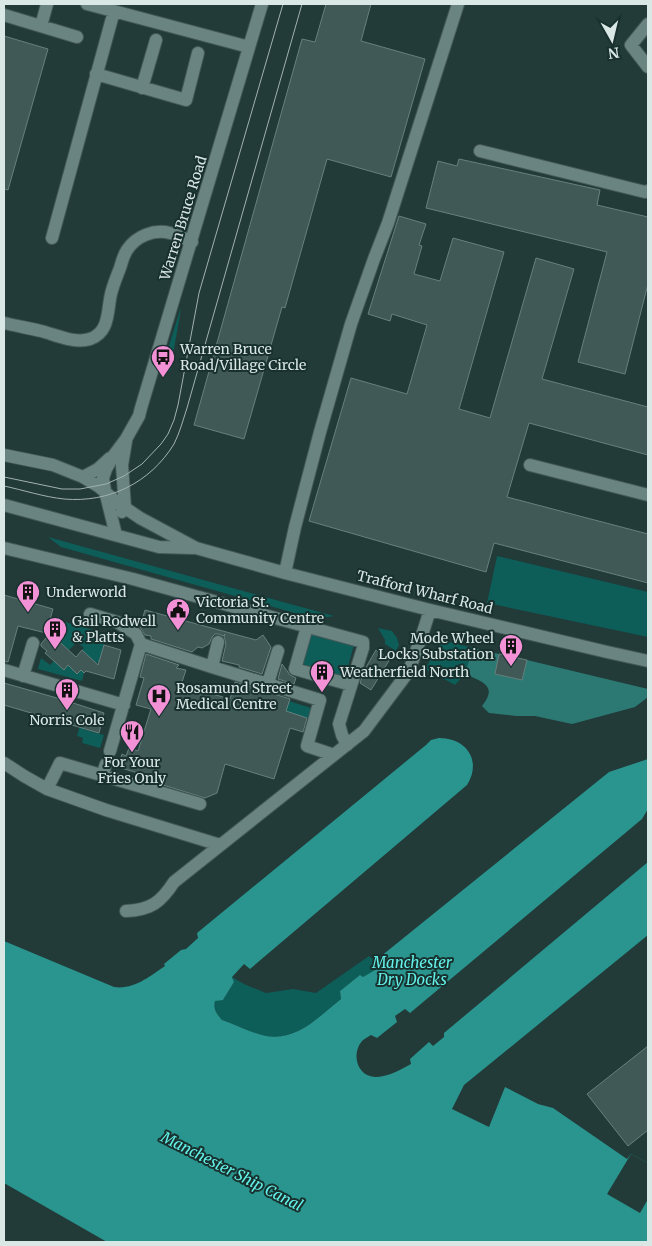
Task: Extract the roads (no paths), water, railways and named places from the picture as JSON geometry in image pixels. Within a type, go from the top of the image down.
[{"type":"street","points":[[42,26],[47,4]]},
{"type":"street","points":[[88,4],[249,47]]},
{"type":"street","name":"Warren Bruce Road","points":[[116,535],[104,492],[103,478],[114,455],[126,439],[141,408],[262,4]]},
{"type":"street","points":[[285,573],[320,432],[351,324],[388,223],[458,4]]},
{"type":"street","points":[[52,238],[114,11]]},
{"type":"street","points":[[4,15],[77,37]]},
{"type":"street","points":[[648,24],[631,45],[648,67]]},
{"type":"street","points":[[142,88],[156,40]]},
{"type":"street","points":[[96,74],[186,100],[198,53]]},
{"type":"street","points":[[480,151],[645,192],[648,191]]},
{"type":"street","points":[[4,323],[40,330],[74,340],[89,340],[96,336],[108,320],[111,292],[124,257],[133,243],[146,234],[154,232],[172,233],[192,242]]},
{"type":"street","name":"Warren Bruce Road","points":[[125,508],[122,466],[126,439]]},
{"type":"street","name":"Trafford Wharf Road","points":[[4,455],[53,465],[83,477],[125,508],[196,548],[430,610],[648,661]]},
{"type":"street","points":[[83,477],[98,469],[114,455]]},
{"type":"street","points":[[530,465],[648,495]]},
{"type":"street","name":"Trafford Wharf Road","points":[[4,505],[159,547],[196,548]]},
{"type":"street","points":[[85,526],[112,519],[125,508]]},
{"type":"street","points":[[4,548],[133,579],[363,642],[363,648],[339,724],[347,745]]},
{"type":"street","points":[[126,911],[139,910],[151,906],[166,895],[174,882],[364,731],[409,671],[430,610]]},
{"type":"street","points":[[90,614],[117,622],[136,634],[141,644],[106,764]]},
{"type":"street","points":[[307,627],[295,669],[351,685]]},
{"type":"street","points":[[212,667],[218,642]]},
{"type":"street","points":[[24,676],[33,643]]},
{"type":"street","points":[[141,644],[320,700],[307,746],[334,755]]},
{"type":"street","points":[[268,683],[278,651]]},
{"type":"street","points":[[4,670],[124,705]]},
{"type":"street","points":[[4,763],[47,788],[106,810],[220,845]]},
{"type":"street","points":[[47,788],[60,764],[106,764],[144,787],[200,804]]},
{"type":"water","points":[[439,738],[457,742],[469,752],[473,768],[467,785],[250,969],[244,964],[232,977],[234,982],[223,1000],[215,1001],[216,1011],[222,1020],[266,1036],[288,1035],[307,1026],[341,999],[340,991],[360,975],[363,977],[375,970],[375,961],[609,772],[648,759],[648,809],[642,819],[410,1013],[405,1009],[395,1016],[397,1022],[377,1038],[371,1035],[363,1040],[357,1052],[357,1058],[360,1069],[369,1076],[375,1077],[398,1071],[411,1064],[410,1059],[429,1042],[433,1046],[444,1037],[444,1033],[648,862],[648,935],[464,1085],[452,1109],[489,1127],[505,1087],[538,1104],[553,1108],[627,1159],[631,1154],[648,1163],[648,1242],[107,1242],[4,1183],[4,941],[114,987],[128,986],[148,978],[198,938],[197,933],[431,740]]},
{"type":"tram line","points":[[4,477],[62,489],[80,489],[106,484],[124,476],[142,464],[168,434],[178,405],[199,293],[283,4]]},
{"type":"tram line","points":[[4,486],[64,499],[97,498],[127,488],[141,480],[153,470],[174,444],[187,408],[302,4]]},
{"type":"place","name":"Warren Bruce Road/Village Circle","points":[[163,378]]},
{"type":"place","name":"Underworld","points":[[28,613]]},
{"type":"place","name":"Victoria St. Community Centre","points":[[178,631]]},
{"type":"place","name":"Gail Rodwell & Platts","points":[[55,650]]},
{"type":"place","name":"Mode Wheel Locks Substation","points":[[511,667]]},
{"type":"place","name":"Weatherfield North","points":[[322,693]]},
{"type":"place","name":"Norris Cole","points":[[67,711]]},
{"type":"place","name":"Rosamund Street Medical Centre","points":[[159,717]]},
{"type":"place","name":"For Your Fries Only","points":[[132,753]]},
{"type":"water label","name":"Manchester Dry Docks","points":[[412,970]]},
{"type":"water label","name":"Manchester Ship Canal","points":[[232,1171]]}]
